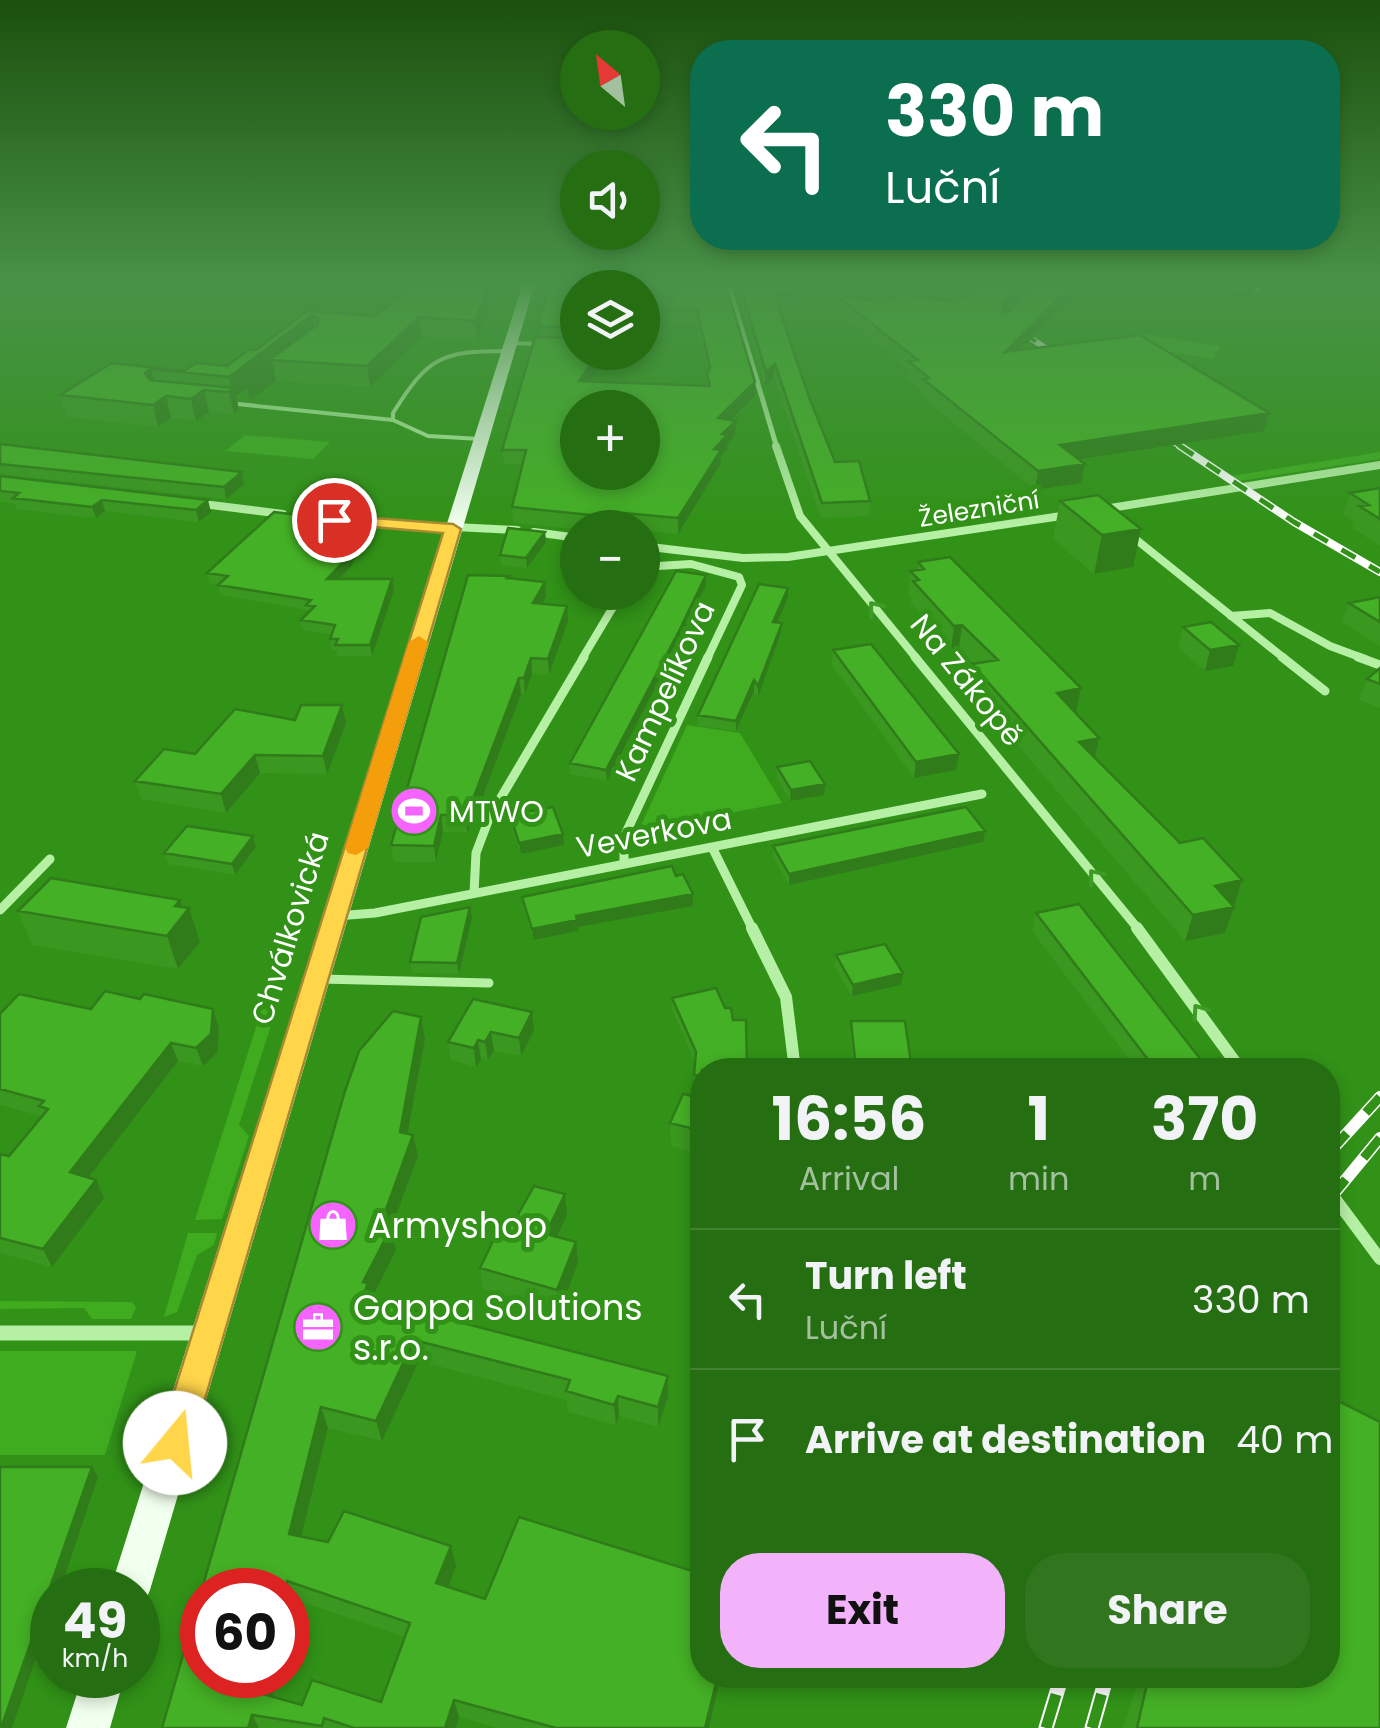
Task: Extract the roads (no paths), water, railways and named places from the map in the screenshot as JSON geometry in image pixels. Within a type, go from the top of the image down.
[{"type":"main road","name":"Chválkovická","points":[[137,1568],[503,364]]},
{"type":"main road","points":[[88,1728],[97,1698]]},
{"type":"street","name":"Na Zákopě","points":[[751,364],[792,501],[1157,952],[1232,1058]]},
{"type":"street","points":[[1324,691],[1100,510],[1380,465]]},
{"type":"street","points":[[180,501],[286,514]]},
{"type":"street","name":"Železniční","points":[[660,548],[743,558],[830,552],[1084,513]]},
{"type":"street","points":[[350,522],[560,535]]},
{"type":"street","name":"Kampelíkova","points":[[624,864],[624,837],[742,585],[739,576],[724,571],[660,565]]},
{"type":"street","points":[[474,893],[476,854],[490,816],[611,610]]},
{"type":"street","points":[[1231,616],[1270,613],[1330,646],[1380,665]]},
{"type":"street","name":"Veverkova","points":[[336,916],[375,913],[982,794]]},
{"type":"street","points":[[712,847],[786,997],[794,1058]]},
{"type":"street","points":[[0,910],[50,859]]},
{"type":"street","points":[[0,890],[16,893]]},
{"type":"street","points":[[1340,1205],[1380,1259]]},
{"type":"street","points":[[0,1334],[208,1333]]},
{"type":"lane","points":[[393,420],[393,413],[427,364]]},
{"type":"lane","points":[[235,404],[249,394]]},
{"type":"lane","points":[[215,402],[393,420],[428,436],[480,439]]},
{"type":"lane","points":[[316,979],[489,984]]},
{"type":"railway","points":[[1156,431],[1183,448]]},
{"type":"railway","points":[[1183,448],[1294,522],[1380,572]]},
{"type":"railway","points":[[1340,1141],[1380,1097]]},
{"type":"railway","points":[[1340,1186],[1380,1138]]},
{"type":"railway","points":[[1046,1728],[1058,1688]]},
{"type":"railway","points":[[1092,1728],[1103,1688]]},
{"type":"place","name":"MTWO","points":[[414,811]]},
{"type":"place","name":"Armyshop","points":[[333,1225]]},
{"type":"place","name":"Gappa Solutions s.r.o.","points":[[318,1327]]}]
